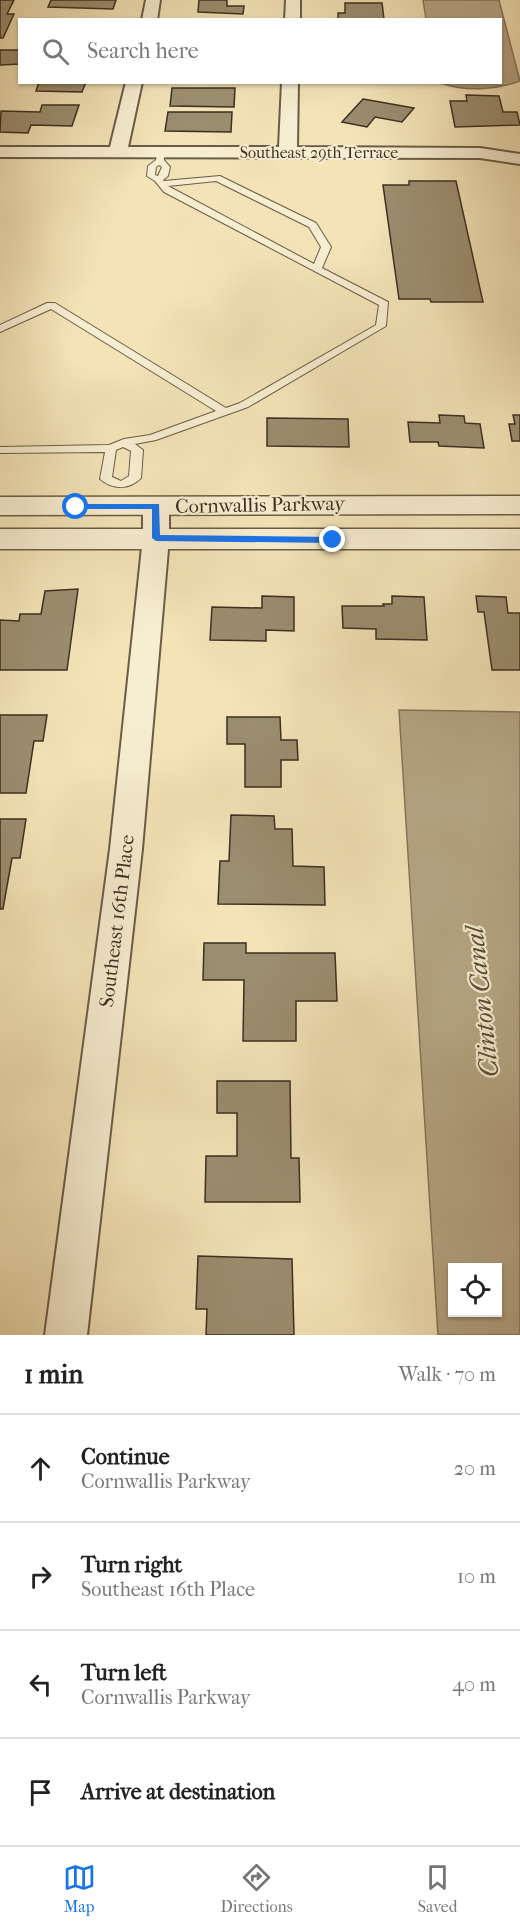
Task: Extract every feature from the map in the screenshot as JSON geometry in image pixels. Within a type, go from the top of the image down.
[{"type":"street","points":[[148,18],[153,0]]},
{"type":"street","points":[[292,18],[293,0]]},
{"type":"street","points":[[118,152],[134,84]]},
{"type":"street","points":[[288,151],[290,84]]},
{"type":"street","name":"Southeast 29th Terrace","points":[[0,152],[118,152],[161,157],[288,151],[480,153],[520,159]]},
{"type":"street","name":"Cornwallis Parkway","points":[[0,506],[120,496],[156,522],[520,539]]},
{"type":"street","name":"Cornwallis Parkway","points":[[0,538],[156,522],[520,505]]},
{"type":"street","name":"Southeast 16th Place","points":[[66,1335],[126,849],[156,522]]},
{"type":"lane","points":[[0,450],[111,448],[124,442],[152,438],[244,405],[381,327],[384,304],[167,190],[160,181],[151,176],[152,166],[161,157]]},
{"type":"lane","points":[[160,181],[217,178],[314,225],[326,247],[317,269]]},
{"type":"lane","points":[[0,329],[51,305],[225,412]]},
{"type":"lane","points":[[111,448],[106,479],[120,496],[135,478],[137,450],[124,442]]},
{"type":"water","points":[[423,0],[499,0],[520,81],[481,89],[460,88],[444,84],[502,84],[502,18],[426,18]]},
{"type":"water","name":"Clinton Canal","points":[[399,710],[520,712],[520,1335],[438,1335]]},
{"type":"building","points":[[0,0],[14,0],[7,14],[14,14],[3,38],[0,38]]},
{"type":"building","points":[[51,0],[116,0],[113,9],[48,7]]},
{"type":"building","points":[[199,0],[227,0],[227,6],[244,6],[243,14],[198,12]]},
{"type":"building","points":[[345,3],[382,3],[384,18],[338,18],[338,13],[345,13]]},
{"type":"building","points":[[0,50],[18,50],[18,64],[0,65]]},
{"type":"building","points":[[38,84],[85,84],[82,92],[36,91]]},
{"type":"building","points":[[172,88],[235,88],[234,107],[170,106]]},
{"type":"building","points":[[466,95],[499,96],[503,112],[517,112],[520,125],[455,127],[450,101],[467,101]]},
{"type":"building","points":[[363,99],[414,108],[402,122],[375,117],[367,127],[342,122]]},
{"type":"building","points":[[42,105],[79,105],[72,126],[31,125],[28,133],[0,132],[1,111],[40,112]]},
{"type":"building","points":[[168,112],[232,112],[231,132],[165,131]]},
{"type":"building","points":[[409,181],[456,181],[483,302],[431,302],[430,299],[399,299],[383,185],[409,185]]},
{"type":"building","points":[[439,415],[464,416],[465,423],[480,424],[484,448],[439,446],[438,442],[410,442],[408,422],[440,423]]},
{"type":"building","points":[[513,415],[520,415],[520,441],[512,441],[509,424],[515,424]]},
{"type":"building","points":[[267,418],[348,419],[349,447],[267,446]]},
{"type":"building","points":[[78,589],[67,670],[0,670],[0,620],[19,621],[20,614],[41,614],[45,591]]},
{"type":"building","points":[[262,596],[294,597],[294,631],[266,630],[266,641],[210,640],[212,607],[262,608]]},
{"type":"building","points":[[392,596],[424,597],[427,640],[376,639],[376,629],[343,628],[342,606],[384,606],[383,604],[392,604]]},
{"type":"building","points":[[476,596],[506,597],[508,613],[520,613],[520,670],[492,670],[484,612],[478,612]]},
{"type":"building","points":[[0,715],[47,715],[43,741],[34,741],[26,793],[0,793]]},
{"type":"building","points":[[227,717],[280,717],[281,740],[297,740],[298,760],[281,760],[281,787],[245,787],[245,744],[227,744]]},
{"type":"building","points":[[231,815],[274,816],[275,829],[292,829],[293,866],[324,867],[325,905],[218,904],[220,861],[229,861]]},
{"type":"building","points":[[0,819],[26,819],[20,858],[12,858],[3,909],[0,909]]},
{"type":"building","points":[[204,943],[246,943],[246,953],[335,953],[337,1001],[296,1001],[296,1041],[243,1041],[244,980],[203,980]]},
{"type":"building","points":[[217,1081],[290,1081],[291,1158],[299,1158],[300,1202],[205,1202],[206,1156],[237,1156],[237,1113],[217,1113]]},
{"type":"building","points":[[198,1256],[292,1259],[294,1335],[206,1335],[207,1309],[196,1309]]},
{"type":"route","points":[[76,507],[156,506],[156,538],[333,540]]}]
